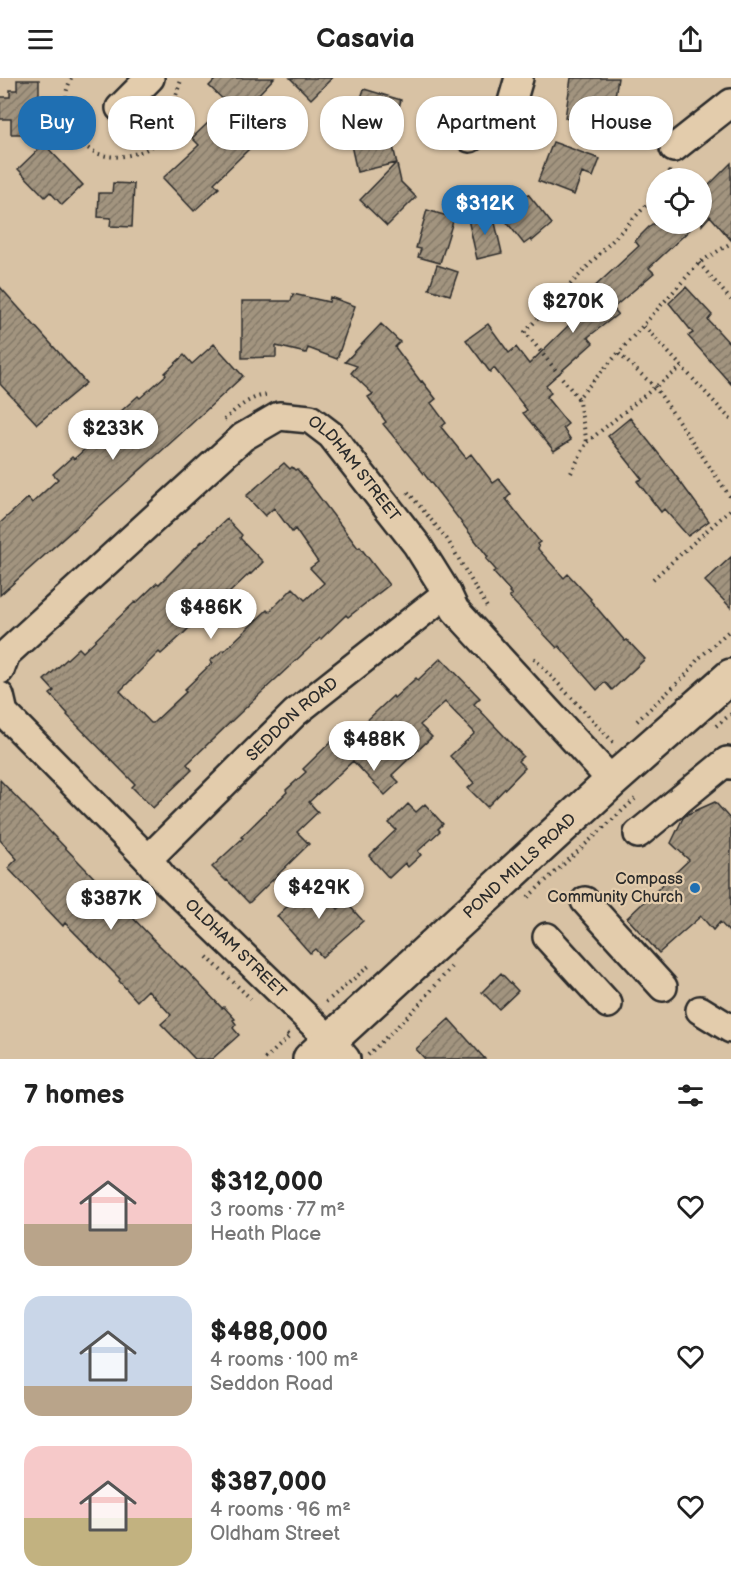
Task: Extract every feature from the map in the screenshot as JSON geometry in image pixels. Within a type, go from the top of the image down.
[{"type":"main road","name":"POND MILLS ROAD","points":[[338,1054],[618,795],[731,676]]},
{"type":"street","points":[[132,96],[150,78]]},
{"type":"street","points":[[514,96],[519,78]]},
{"type":"street","points":[[674,148],[731,103]]},
{"type":"street","name":"OLDHAM STREET","points":[[0,670],[6,654],[243,437],[279,416],[310,418],[331,435],[417,545],[455,610],[618,795]]},
{"type":"street","name":"SEDDON ROAD","points":[[148,859],[295,713],[447,593]]},
{"type":"street","name":"OLDHAM STREET","points":[[0,696],[4,713],[148,859],[164,879],[338,1054]]},
{"type":"street","points":[[638,834],[727,761],[731,765]]},
{"type":"street","points":[[585,901],[663,987]]},
{"type":"street","points":[[547,937],[608,1004]]},
{"type":"street","points":[[700,1010],[731,1029]]},
{"type":"path","points":[[587,442],[578,398],[525,332],[646,206]]},
{"type":"path","points":[[578,398],[699,263],[731,243]]},
{"type":"path","points":[[699,263],[731,300]]},
{"type":"path","points":[[644,325],[731,420]]},
{"type":"path","points":[[619,354],[655,387],[731,498]]},
{"type":"path","points":[[571,473],[587,442],[682,367]]},
{"type":"path","points":[[219,424],[237,408],[258,396],[274,394]]},
{"type":"path","points":[[403,486],[447,539],[491,612]]},
{"type":"path","points":[[653,579],[731,509]]},
{"type":"path","points":[[630,728],[731,629]]},
{"type":"path","points":[[527,651],[614,742],[622,735]]},
{"type":"path","points":[[524,900],[618,795]]},
{"type":"path","points":[[338,1054],[417,1007],[453,966]]},
{"type":"building","points":[[217,78],[274,78],[257,96],[220,96],[209,86]]},
{"type":"building","points":[[290,78],[332,78],[311,99]]},
{"type":"building","points":[[571,78],[618,78],[615,96],[569,96],[569,119],[565,118]]},
{"type":"building","points":[[17,80],[39,80],[39,96],[18,96],[18,134],[11,134],[11,119],[0,119],[0,97],[10,97],[10,90],[17,90]]},
{"type":"building","points":[[364,89],[388,96],[362,96]]},
{"type":"building","points":[[207,124],[207,150],[248,150],[214,183],[219,188],[194,211],[163,178],[199,145],[195,141],[195,135]]},
{"type":"building","points":[[557,143],[569,148],[569,150],[600,159],[593,177],[582,173],[574,195],[538,181],[550,150],[557,150]]},
{"type":"building","points":[[38,150],[50,150],[83,185],[62,205],[50,192],[45,197],[18,169]]},
{"type":"building","points":[[352,150],[394,150],[401,182],[416,197],[387,226],[360,200],[396,163],[357,172]]},
{"type":"building","points":[[731,163],[731,240],[712,218],[712,182]]},
{"type":"building","points":[[113,183],[134,184],[132,227],[110,226],[111,218],[98,217],[99,193],[112,193]]},
{"type":"building","points":[[528,194],[552,224],[532,241],[531,239],[524,244],[501,215]]},
{"type":"building","points":[[427,210],[454,218],[440,263],[418,257],[421,249],[416,248]]},
{"type":"building","points":[[493,214],[502,253],[477,259],[468,219]]},
{"type":"building","points":[[646,230],[646,234],[685,234],[649,268],[654,273],[613,308],[618,314],[588,337],[593,343],[546,385],[551,393],[546,397],[568,424],[563,428],[571,440],[554,451],[523,413],[527,410],[494,368],[490,372],[466,340],[488,324],[509,353],[516,347],[529,364],[571,323],[568,319],[596,295],[591,290],[639,246],[635,241]]},
{"type":"building","points":[[437,265],[458,272],[450,295],[429,289]]},
{"type":"building","points":[[0,287],[86,383],[37,424],[0,384]]},
{"type":"building","points":[[686,287],[712,315],[708,320],[731,345],[731,384],[688,336],[693,333],[669,303]]},
{"type":"building","points":[[293,294],[329,302],[330,297],[355,306],[337,359],[308,348],[306,353],[276,346],[276,357],[242,358],[242,301],[291,301]]},
{"type":"building","points":[[381,324],[400,342],[395,347],[436,399],[431,403],[446,423],[441,427],[466,458],[471,454],[493,483],[499,479],[511,494],[506,499],[540,542],[537,544],[538,549],[564,578],[568,574],[625,641],[627,640],[645,659],[612,690],[605,682],[597,690],[559,646],[557,648],[509,597],[512,595],[510,591],[493,572],[496,570],[486,559],[488,557],[383,424],[386,422],[368,397],[373,394],[351,373],[357,366],[345,362]]},
{"type":"building","points":[[214,344],[243,376],[0,595],[0,523],[28,498],[32,503],[58,479],[53,474],[72,457],[74,459],[97,438],[102,444],[127,421],[119,413],[166,375],[165,373],[184,355],[192,364]]},
{"type":"building","points":[[630,418],[709,521],[688,536],[664,509],[661,512],[637,481],[642,479],[608,436]]},
{"type":"building","points":[[284,463],[290,469],[292,467],[297,469],[389,585],[348,617],[346,615],[262,692],[187,764],[192,770],[153,808],[132,787],[135,784],[67,715],[50,694],[54,691],[44,680],[79,648],[83,652],[227,519],[242,535],[240,538],[263,562],[228,594],[226,592],[161,654],[159,652],[120,691],[151,723],[186,692],[184,690],[212,663],[210,661],[224,651],[267,610],[269,612],[293,588],[305,600],[324,583],[310,568],[318,562],[295,529],[292,532],[274,508],[265,516],[246,496]]},
{"type":"building","points":[[731,557],[731,608],[705,581]]},
{"type":"building","points":[[441,658],[480,698],[474,704],[523,756],[518,761],[525,768],[487,807],[468,788],[474,783],[450,756],[475,733],[445,702],[420,725],[432,737],[392,775],[399,782],[385,795],[353,761],[309,802],[318,812],[297,832],[309,844],[249,903],[212,867],[287,792],[286,790],[306,772],[303,769],[335,738],[338,742],[358,723],[361,726],[393,696],[394,698],[416,678],[418,680]]},
{"type":"building","points":[[0,780],[158,944],[235,1019],[233,1020],[236,1024],[233,1028],[239,1035],[212,1059],[195,1059],[161,1024],[171,1015],[148,990],[137,1001],[119,981],[120,979],[65,923],[63,926],[8,868],[17,859],[0,840]]},
{"type":"building","name":"Compass Community Church","points":[[715,802],[731,820],[731,934],[720,922],[713,930],[701,916],[659,953],[627,918],[689,860],[671,843],[683,818]]},
{"type":"building","points":[[408,804],[416,812],[425,804],[443,824],[438,829],[440,831],[418,851],[421,855],[408,867],[405,863],[389,878],[369,856],[396,830],[389,823]]},
{"type":"building","points":[[313,882],[338,909],[346,902],[363,921],[322,957],[315,949],[310,953],[277,916]]},
{"type":"building","points":[[501,973],[518,991],[499,1009],[482,992]]},
{"type":"building","points":[[449,1019],[485,1059],[425,1059],[416,1049]]},
{"type":"place","name":"Compass Community Church","points":[[695,888]]}]
